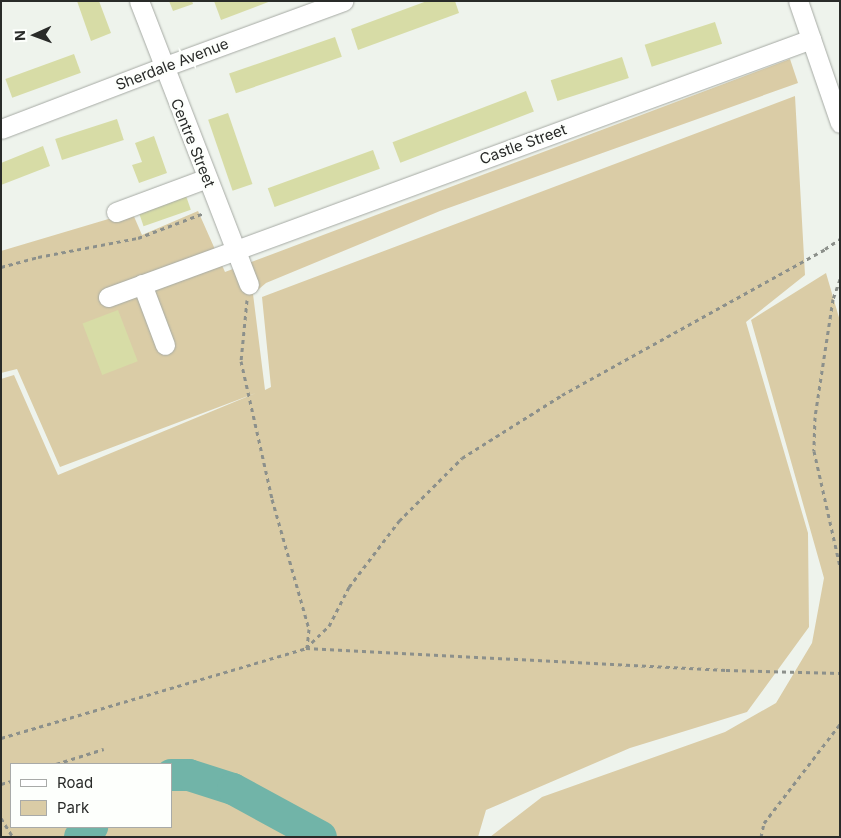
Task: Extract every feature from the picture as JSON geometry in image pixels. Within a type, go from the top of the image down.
[{"type":"street","name":"Centre Street","points":[[139,1],[163,67],[249,284]]},
{"type":"street","name":"Sherdale Avenue","points":[[1,129],[343,1]]},
{"type":"street","points":[[798,1],[840,123]]},
{"type":"street","name":"Castle Street","points":[[108,297],[811,39]]},
{"type":"street","points":[[116,212],[207,178]]},
{"type":"street","points":[[142,284],[165,345]]},
{"type":"path","points":[[1,267],[38,257],[138,238],[220,209]]},
{"type":"path","points":[[306,648],[329,626],[349,587],[399,521],[462,458],[562,395],[826,249],[840,239]]},
{"type":"path","points":[[840,279],[833,299],[815,417],[814,451],[840,566]]},
{"type":"path","points":[[249,284],[241,360],[272,499],[309,629],[306,648]]},
{"type":"path","points":[[1,738],[306,648],[726,670],[840,673]]},
{"type":"path","points":[[761,837],[764,823],[840,724]]},
{"type":"path","points":[[59,763],[104,749]]},
{"type":"path","points":[[1,818],[13,837]]},
{"type":"green space","points":[[790,59],[798,83],[440,211],[266,283],[253,294],[265,390],[271,387],[262,297],[795,96],[805,275],[746,322],[808,533],[809,627],[747,712],[630,748],[486,810],[478,837],[1,837],[1,379],[14,375],[58,475],[256,393],[60,467],[17,369],[1,373],[1,251],[132,212],[142,235],[198,211],[225,272]]},
{"type":"green space","points":[[826,273],[840,321],[840,837],[490,837],[542,797],[725,732],[776,703],[812,643],[824,578],[751,320]]},
{"type":"building","points":[[77,1],[99,1],[111,33],[91,41]]},
{"type":"building","points":[[169,1],[192,1],[193,4],[173,11]]},
{"type":"building","points":[[214,1],[271,1],[221,20]]},
{"type":"building","points":[[427,1],[455,1],[459,13],[358,50],[351,29]]},
{"type":"building","points":[[715,22],[722,44],[652,67],[645,45]]},
{"type":"building","points":[[335,37],[342,57],[236,93],[229,73]]},
{"type":"building","points":[[74,54],[81,73],[12,98],[5,79]]},
{"type":"building","points":[[622,57],[629,78],[557,101],[551,80]]},
{"type":"building","points":[[526,91],[534,112],[400,163],[392,142]]},
{"type":"building","points":[[228,113],[252,184],[233,191],[208,120]]},
{"type":"building","points":[[117,119],[124,140],[62,160],[55,139]]},
{"type":"building","points":[[154,136],[167,173],[139,183],[132,165],[142,162],[135,143]]},
{"type":"building","points":[[43,146],[50,166],[1,185],[1,163]]},
{"type":"building","points":[[373,150],[380,169],[275,207],[268,188]]},
{"type":"building","points":[[184,190],[191,210],[144,226],[137,206]]},
{"type":"building","points":[[118,310],[138,361],[102,375],[83,324]]},
{"type":"waterway","points":[[172,775],[189,775],[233,789],[321,837]]},
{"type":"waterway","points":[[80,837],[91,828]]}]
